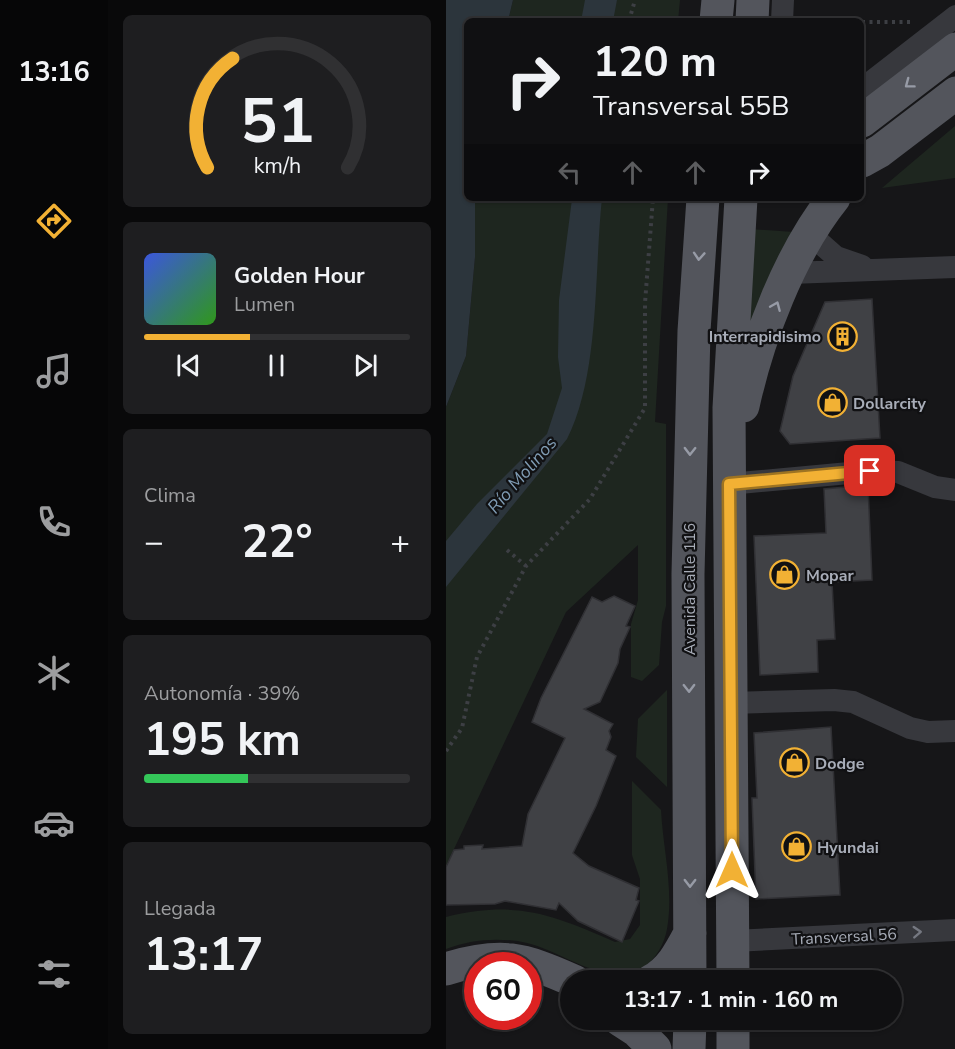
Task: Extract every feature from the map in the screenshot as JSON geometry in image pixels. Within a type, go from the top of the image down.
[{"type":"main road","points":[[716,18],[718,0]]},
{"type":"main road","points":[[752,18],[753,0]]},
{"type":"main road","points":[[864,119],[956,49]]},
{"type":"main road","points":[[868,160],[956,93]]},
{"type":"main road","name":"Avenida Calle 116","points":[[690,970],[688,574],[694,342],[703,201]]},
{"type":"main road","points":[[733,970],[729,484],[732,356],[742,201]]},
{"type":"main road","points":[[729,484],[750,377],[790,273],[810,234],[832,201]]},
{"type":"main road","points":[[667,970],[677,958],[690,933]]},
{"type":"main road","points":[[446,969],[493,958],[514,959],[536,964],[560,975]]},
{"type":"main road","points":[[446,985],[464,979]]},
{"type":"main road","points":[[542,986],[560,994]]},
{"type":"main road","points":[[635,1030],[655,1049]]},
{"type":"main road","points":[[689,1049],[690,1030]]},
{"type":"main road","points":[[733,1030],[733,1049]]},
{"type":"street","points":[[782,18],[783,0]]},
{"type":"street","points":[[864,87],[956,16]]},
{"type":"street","points":[[810,234],[836,257],[875,270]]},
{"type":"street","points":[[790,273],[956,267]]},
{"type":"street","points":[[729,484],[870,471],[898,472],[935,487],[956,490]]},
{"type":"street","points":[[731,703],[853,702],[910,728],[928,732],[956,731]]},
{"type":"street","name":"Transversal 56","points":[[733,941],[956,930]]},
{"type":"path","points":[[630,18],[635,0]]},
{"type":"path","points":[[446,752],[462,728],[477,657],[526,566],[590,499],[645,408],[645,303],[653,201]]},
{"type":"path","points":[[507,550],[526,566]]},
{"type":"shaded area","points":[[513,0],[680,0],[678,18],[509,18]]},
{"type":"shaded area","points":[[955,126],[955,178],[882,188]]},
{"type":"shaded area","points":[[475,201],[668,201],[655,422],[666,424],[666,606],[662,622],[659,665],[642,681],[631,677],[631,624],[638,600],[638,545],[566,612],[446,866],[446,407],[466,356],[475,257]]},
{"type":"shaded area","points":[[750,229],[794,232],[743,343]]},
{"type":"shaded area","points":[[667,690],[667,787],[636,757],[638,719]]},
{"type":"shaded area","points":[[632,781],[661,810],[669,899],[669,914],[664,939],[652,960],[644,967],[636,970],[596,970],[527,943],[507,940],[476,941],[446,949],[446,917],[493,910],[514,910],[552,917],[615,942],[630,939],[640,925],[640,879],[632,855]]},
{"type":"water","points":[[446,0],[513,0],[509,18],[464,18],[464,201],[475,201],[475,257],[466,356],[446,407]]},
{"type":"water","points":[[585,0],[617,0],[614,18],[582,18]]},
{"type":"water","name":"Río Molinos","points":[[572,201],[602,201],[594,322],[585,384],[578,413],[567,439],[446,587],[446,541],[477,504],[547,434],[562,388],[558,357],[559,300]]},
{"type":"building","points":[[872,299],[880,438],[790,444],[780,431],[793,376],[825,302]]},
{"type":"building","name":"Mopar","points":[[868,485],[872,580],[832,582],[835,639],[817,640],[818,672],[760,675],[754,536],[826,533],[824,489]]},
{"type":"building","points":[[614,596],[635,606],[626,626],[630,627],[620,649],[618,663],[600,702],[584,709],[613,724],[609,731],[611,737],[606,750],[616,756],[596,806],[573,853],[589,866],[639,888],[636,900],[639,901],[622,942],[578,921],[559,903],[556,910],[505,901],[495,904],[446,905],[446,867],[454,850],[464,849],[464,846],[483,845],[482,849],[522,846],[528,814],[565,738],[532,722],[541,698],[592,597],[602,602]]},
{"type":"building","name":"Hyundai","points":[[831,727],[840,895],[756,899],[752,798],[757,798],[754,733]]},
{"type":"place","name":"Interrapidisimo","points":[[842,336]]},
{"type":"place","name":"Dollarcity","points":[[832,403]]},
{"type":"place","name":"Mopar","points":[[785,575]]},
{"type":"place","name":"Dodge","points":[[794,763]]},
{"type":"place","name":"Hyundai","points":[[796,847]]},
{"type":"route","points":[[732,870],[729,484],[870,471]]}]
